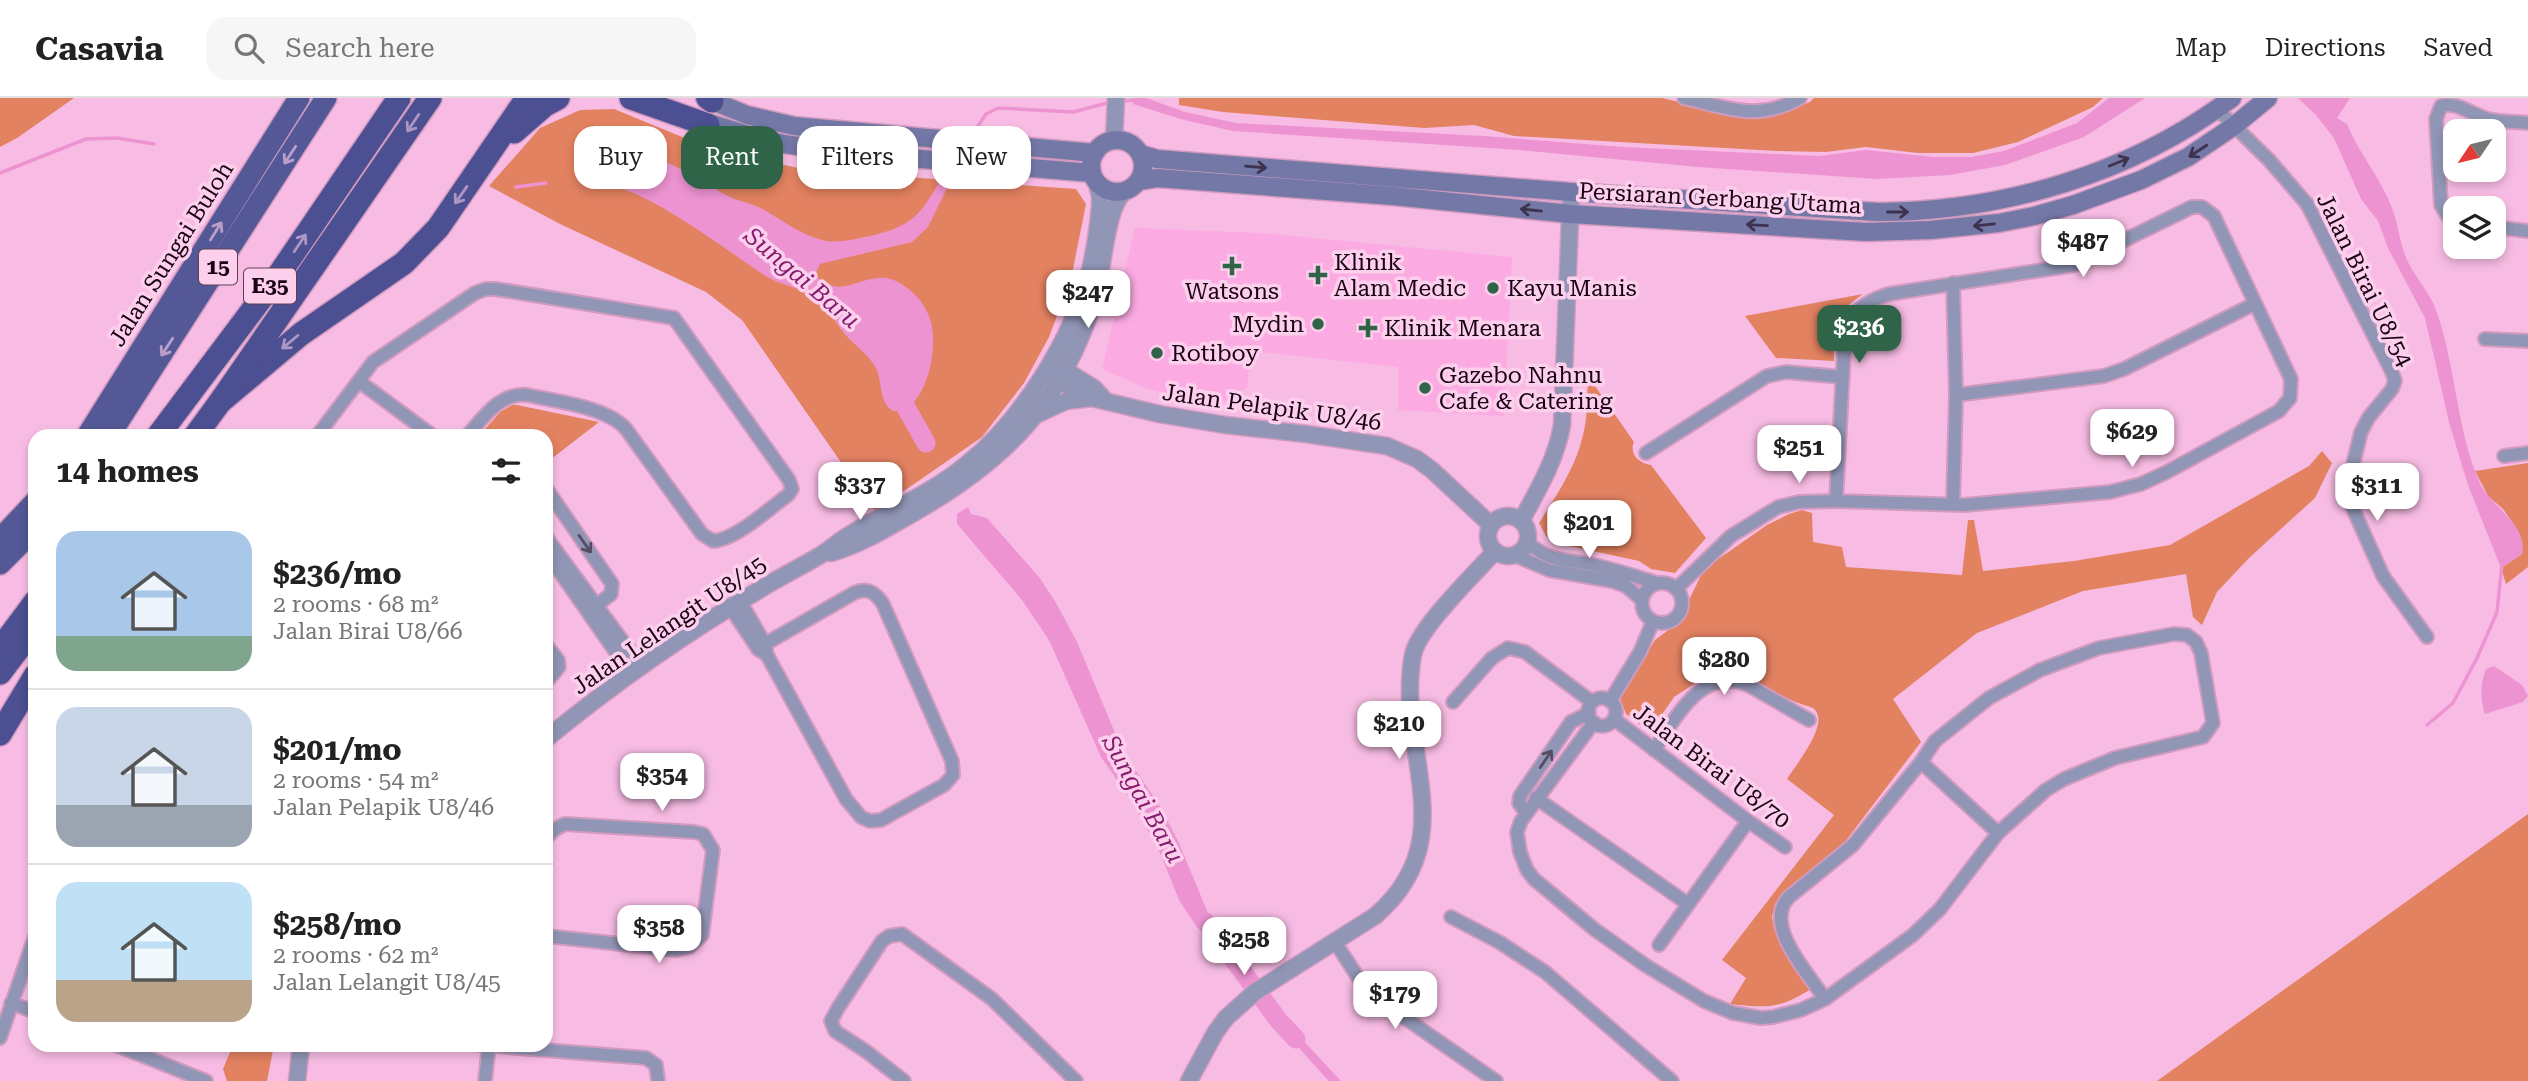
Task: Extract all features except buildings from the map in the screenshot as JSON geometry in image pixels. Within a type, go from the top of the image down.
[{"type":"highway","name":"Jalan Sungai Buloh","points":[[91,429],[299,98]]},
{"type":"highway","name":"Jalan Sungai Buloh","points":[[114,429],[327,98]]},
{"type":"highway","name":"E35","points":[[163,429],[278,276],[398,98]]},
{"type":"highway","name":"E35","points":[[200,429],[430,98]]},
{"type":"highway","points":[[220,402],[300,334],[404,262],[438,228],[527,98]]},
{"type":"highway","points":[[486,159],[523,122],[558,98]]},
{"type":"highway","points":[[631,98],[708,125]]},
{"type":"highway","points":[[0,539],[28,509]]},
{"type":"highway","points":[[0,564],[28,535]]},
{"type":"highway","points":[[0,649],[28,611]]},
{"type":"highway","points":[[0,673],[28,635]]},
{"type":"highway","points":[[0,734],[28,688]]},
{"type":"main road","points":[[654,98],[708,125],[759,139],[803,147],[1094,177]]},
{"type":"main road","name":"Persiaran Gerbang Utama","points":[[1132,186],[1157,178],[1394,196],[1570,214],[1866,232],[1930,230],[1999,223],[2073,205],[2141,180],[2189,157],[2268,98]]},
{"type":"main road","points":[[708,99],[747,115],[793,126],[1095,153]]},
{"type":"main road","name":"Persiaran Gerbang Utama","points":[[1140,153],[1157,159],[1571,192],[1919,212],[1992,202],[2060,185],[2137,155],[2225,103]]},
{"type":"main road","points":[[1106,143],[1129,143],[1140,153],[1143,167],[1132,186],[1109,191],[1094,177],[1091,166],[1095,153],[1106,143]]},
{"type":"street","points":[[1114,141],[1116,98]]},
{"type":"street","points":[[1684,98],[1738,111],[1756,112],[1775,110],[1800,98]]},
{"type":"street","name":"Jalan Birai U8/54","points":[[2225,103],[2234,126],[2308,204],[2392,372],[2395,381],[2392,390],[2369,417],[2361,432],[2346,493],[2383,576],[2427,637]]},
{"type":"street","points":[[2443,208],[2436,119],[2441,106],[2454,105],[2488,119],[2528,123]]},
{"type":"street","name":"Jalan Lelangit U8/45","points":[[553,734],[636,670],[735,604],[822,555],[854,546],[907,510],[959,485],[989,454],[1057,350],[1074,316],[1090,270],[1101,207],[1094,177]]},
{"type":"street","name":"Jalan Lelangit U8/45","points":[[989,454],[1025,429],[1077,345],[1101,276],[1114,204],[1132,186]]},
{"type":"street","points":[[1521,520],[1542,483],[1559,444],[1565,391],[1571,192]]},
{"type":"street","points":[[1676,589],[1731,536],[1778,507],[1799,502],[1836,501],[1964,505],[2110,492],[2141,484],[2167,472],[2279,411],[2290,398],[2292,384],[2220,227],[2210,213],[2202,206],[2192,207],[2074,265],[1889,293],[1862,306],[1847,323],[1836,501]]},
{"type":"street","points":[[2506,228],[2528,231]]},
{"type":"street","points":[[1953,283],[1956,394],[1953,505]]},
{"type":"street","points":[[322,429],[376,360],[486,289],[668,316],[680,324],[789,480],[792,489],[788,495],[732,535],[721,541],[713,541],[702,534],[626,429],[605,414],[527,395],[516,395],[495,405],[473,429]]},
{"type":"street","points":[[1956,394],[2104,376],[2124,369],[2254,304]]},
{"type":"street","points":[[2485,339],[2528,341]]},
{"type":"street","points":[[1035,415],[1066,401],[1097,395],[1081,366],[1077,345]]},
{"type":"street","points":[[1035,385],[1060,375],[1057,350]]},
{"type":"street","points":[[1646,453],[1767,376],[1786,372],[1842,377]]},
{"type":"street","name":"Jalan Pelapik U8/46","points":[[1060,375],[1097,395],[1192,420],[1306,433],[1387,446],[1417,459],[1491,524]]},
{"type":"street","points":[[360,382],[424,429]]},
{"type":"street","points":[[2504,456],[2528,453]]},
{"type":"street","points":[[553,498],[612,584],[611,594],[596,606]]},
{"type":"street","points":[[1514,555],[1527,542],[1527,530],[1521,520],[1505,516],[1491,524],[1489,541],[1495,551],[1514,555],[1549,570],[1612,581],[1626,586],[1642,600]]},
{"type":"street","points":[[1527,542],[1549,558],[1590,564],[1667,584],[1676,589],[1682,600],[1680,613],[1666,623],[1653,621],[1643,611],[1642,600],[1645,592],[1657,583]]},
{"type":"street","points":[[553,547],[596,606],[636,670]]},
{"type":"street","points":[[1189,1081],[1205,1049],[1226,1018],[1255,992],[1388,905],[1408,879],[1422,838],[1423,818],[1411,703],[1413,654],[1422,634],[1495,551]]},
{"type":"street","points":[[553,561],[636,670]]},
{"type":"street","points":[[735,604],[763,649],[846,800],[861,817],[875,821],[886,818],[935,792],[951,778],[954,770],[952,761],[883,604],[876,594],[864,590],[854,593],[763,649]]},
{"type":"street","points":[[1610,701],[1640,652],[1653,621]]},
{"type":"street","points":[[1453,702],[1492,658],[1508,648],[1525,652],[1592,713],[1604,726],[1614,719],[1616,709],[1610,701],[1601,698],[1592,713],[1526,813],[1517,831],[1522,862],[1534,879],[1594,929],[1646,965],[1704,1001],[1733,1013],[1761,1018],[1787,1015],[1825,999],[1888,955],[1926,923],[1958,888],[1998,833],[2046,790],[2064,779],[2115,758],[2203,737],[2213,723],[2199,648],[2194,639],[2187,635],[2174,634],[2099,648],[2040,670],[1989,698],[1935,741],[1853,845],[1782,905],[1779,918],[1783,935],[1825,999]]},
{"type":"street","points":[[553,654],[559,667],[553,674]]},
{"type":"street","points":[[1654,750],[1685,704],[1699,692],[1723,680],[1738,680],[1808,720]]},
{"type":"street","points":[[1526,813],[1519,803],[1520,796],[1571,722],[1592,713]]},
{"type":"street","name":"Jalan Birai U8/70","points":[[1614,719],[1785,847]]},
{"type":"street","points":[[1921,762],[1998,833]]},
{"type":"street","points":[[1536,798],[1688,904]]},
{"type":"street","points":[[1659,945],[1748,821]]},
{"type":"street","points":[[553,831],[565,824],[694,832],[705,837],[713,850],[702,935],[689,947],[676,950],[553,937]]},
{"type":"street","points":[[1451,917],[1499,942],[1545,972],[1672,1081]]},
{"type":"street","points":[[904,1081],[835,1031],[831,1021],[881,941],[902,934],[992,999],[1076,1081]]},
{"type":"street","points":[[1335,942],[1363,985],[1389,1007],[1496,1081]]},
{"type":"street","points":[[0,1038],[28,956]]},
{"type":"street","points":[[11,1003],[28,1009]]},
{"type":"street","points":[[553,1050],[646,1058],[656,1065],[658,1081]]},
{"type":"street","points":[[134,1052],[206,1081]]},
{"type":"street","points":[[297,1081],[300,1052]]},
{"type":"street","points":[[485,1081],[488,1052]]},
{"type":"shaded area","points":[[0,98],[74,98],[0,147]]},
{"type":"shaded area","points":[[1179,98],[1662,98],[1737,116],[1775,116],[1814,98],[2103,98],[2093,107],[2018,142],[1973,153],[1918,153],[1866,147],[1826,152],[1777,151],[1514,136],[1474,125],[1424,128],[1223,112],[1179,105]]},
{"type":"shaded area","points":[[614,109],[655,126],[574,126],[574,189],[667,189],[667,131],[681,137],[681,189],[783,189],[783,165],[797,168],[797,189],[918,189],[918,178],[932,179],[932,189],[1031,189],[1031,186],[1076,189],[1086,204],[1071,279],[1049,337],[1024,383],[982,437],[875,511],[742,320],[706,292],[560,224],[489,186],[540,128],[580,110]]},
{"type":"shaded area","points":[[1135,228],[1261,233],[1512,257],[1504,416],[1398,410],[1398,367],[1251,351],[1247,387],[1226,401],[1189,398],[1147,389],[1102,369]]},
{"type":"shaded area","points":[[1863,294],[1839,315],[1834,329],[1834,361],[1776,358],[1745,316]]},
{"type":"shaded area","points":[[1588,376],[1634,442],[1636,457],[1651,465],[1706,538],[1675,573],[1651,569],[1639,561],[1555,543],[1546,536],[1539,523],[1565,481],[1580,447],[1586,420]]},
{"type":"shaded area","points":[[517,405],[599,422],[553,458],[553,429],[485,429],[500,412]]},
{"type":"shaded area","points":[[2322,451],[2332,463],[2315,498],[2249,558],[2217,592],[2202,625],[2193,617],[2186,574],[2083,591],[1977,633],[1893,699],[1921,742],[1841,847],[1775,904],[1772,917],[1774,928],[1811,989],[1772,1006],[1730,1004],[1746,978],[1722,960],[1834,815],[1787,779],[1816,731],[1817,713],[1811,707],[1778,694],[1743,672],[1740,638],[1706,645],[1709,674],[1674,697],[1650,732],[1626,714],[1620,698],[1655,640],[1678,623],[1704,569],[1767,525],[1802,510],[1812,513],[1813,542],[1842,547],[1846,567],[1962,575],[1968,520],[1974,520],[1983,571],[2074,561],[2170,545],[2309,466]]},
{"type":"shaded area","points":[[2528,463],[2528,567],[2506,584],[2501,568],[2522,554],[2513,523],[2503,509],[2488,496],[2475,471]]},
{"type":"shaded area","points":[[2528,814],[2528,1081],[2157,1081]]},
{"type":"shaded area","points":[[230,1052],[273,1052],[267,1081],[227,1081],[223,1069]]},
{"type":"water","points":[[1134,98],[1146,98],[1185,112],[1236,123],[1484,136],[1623,147],[1819,156],[1866,150],[1934,157],[1971,157],[2004,151],[2077,123],[2109,98],[2145,98],[2084,137],[2005,165],[1950,175],[1877,179],[1698,167],[1519,150],[1233,131],[1184,120],[1133,104]]},
{"type":"water","points":[[2298,98],[2350,98],[2337,118],[2347,124],[2382,186],[2406,257],[2436,310],[2469,454],[2479,482],[2521,536],[2522,554],[2501,568],[2468,485],[2450,426],[2425,318],[2388,248],[2378,221],[2361,199],[2334,138]]},
{"type":"water","points":[[667,163],[681,169],[681,189],[716,189],[761,208],[815,238],[840,241],[870,236],[904,224],[919,213],[935,189],[947,189],[928,227],[912,242],[820,264],[815,275],[824,282],[841,287],[876,278],[890,279],[905,286],[920,301],[931,322],[933,351],[927,379],[914,402],[904,409],[893,411],[888,407],[873,363],[815,298],[764,275],[679,217],[624,189],[667,189]]},
{"type":"water","points":[[968,507],[971,514],[987,518],[1039,577],[1055,601],[1077,642],[1123,752],[1158,803],[1178,841],[1210,918],[1224,940],[1218,946],[1197,927],[1180,902],[1160,853],[1133,803],[1101,757],[1049,640],[1022,600],[957,524],[957,514]]},
{"type":"water","points":[[2494,666],[2522,685],[2528,696],[2523,702],[2485,714],[2483,680],[2486,669]]},
{"type":"water","points":[[1283,1019],[1341,1081],[1329,1081],[1325,1077],[1277,1023]]},
{"type":"waterway","points":[[1122,101],[1138,100]]},
{"type":"waterway","points":[[978,126],[986,114],[998,108],[1073,112],[1111,102]]},
{"type":"waterway","name":"Sungai Baru","points":[[0,173],[86,139],[117,138],[154,144]]},
{"type":"waterway","name":"Sungai Baru","points":[[516,187],[546,183]]},
{"type":"waterway","name":"Sungai Baru","points":[[894,386],[926,443]]},
{"type":"waterway","points":[[2427,725],[2453,703],[2477,658],[2497,612],[2502,564]]},
{"type":"waterway","name":"Sungai Baru","points":[[1206,922],[1279,1021],[1296,1039]]},
{"type":"place","name":"Watsons","points":[[1232,266]]},
{"type":"place","name":"Klinik Alam Medic","points":[[1318,275]]},
{"type":"place","name":"Kayu Manis","points":[[1493,288]]},
{"type":"place","name":"Mydin","points":[[1318,324]]},
{"type":"place","name":"Klinik Menara","points":[[1368,328]]},
{"type":"place","name":"Rotiboy","points":[[1157,353]]},
{"type":"place","name":"Gazebo Nahnu Cafe & Catering","points":[[1425,388]]}]
